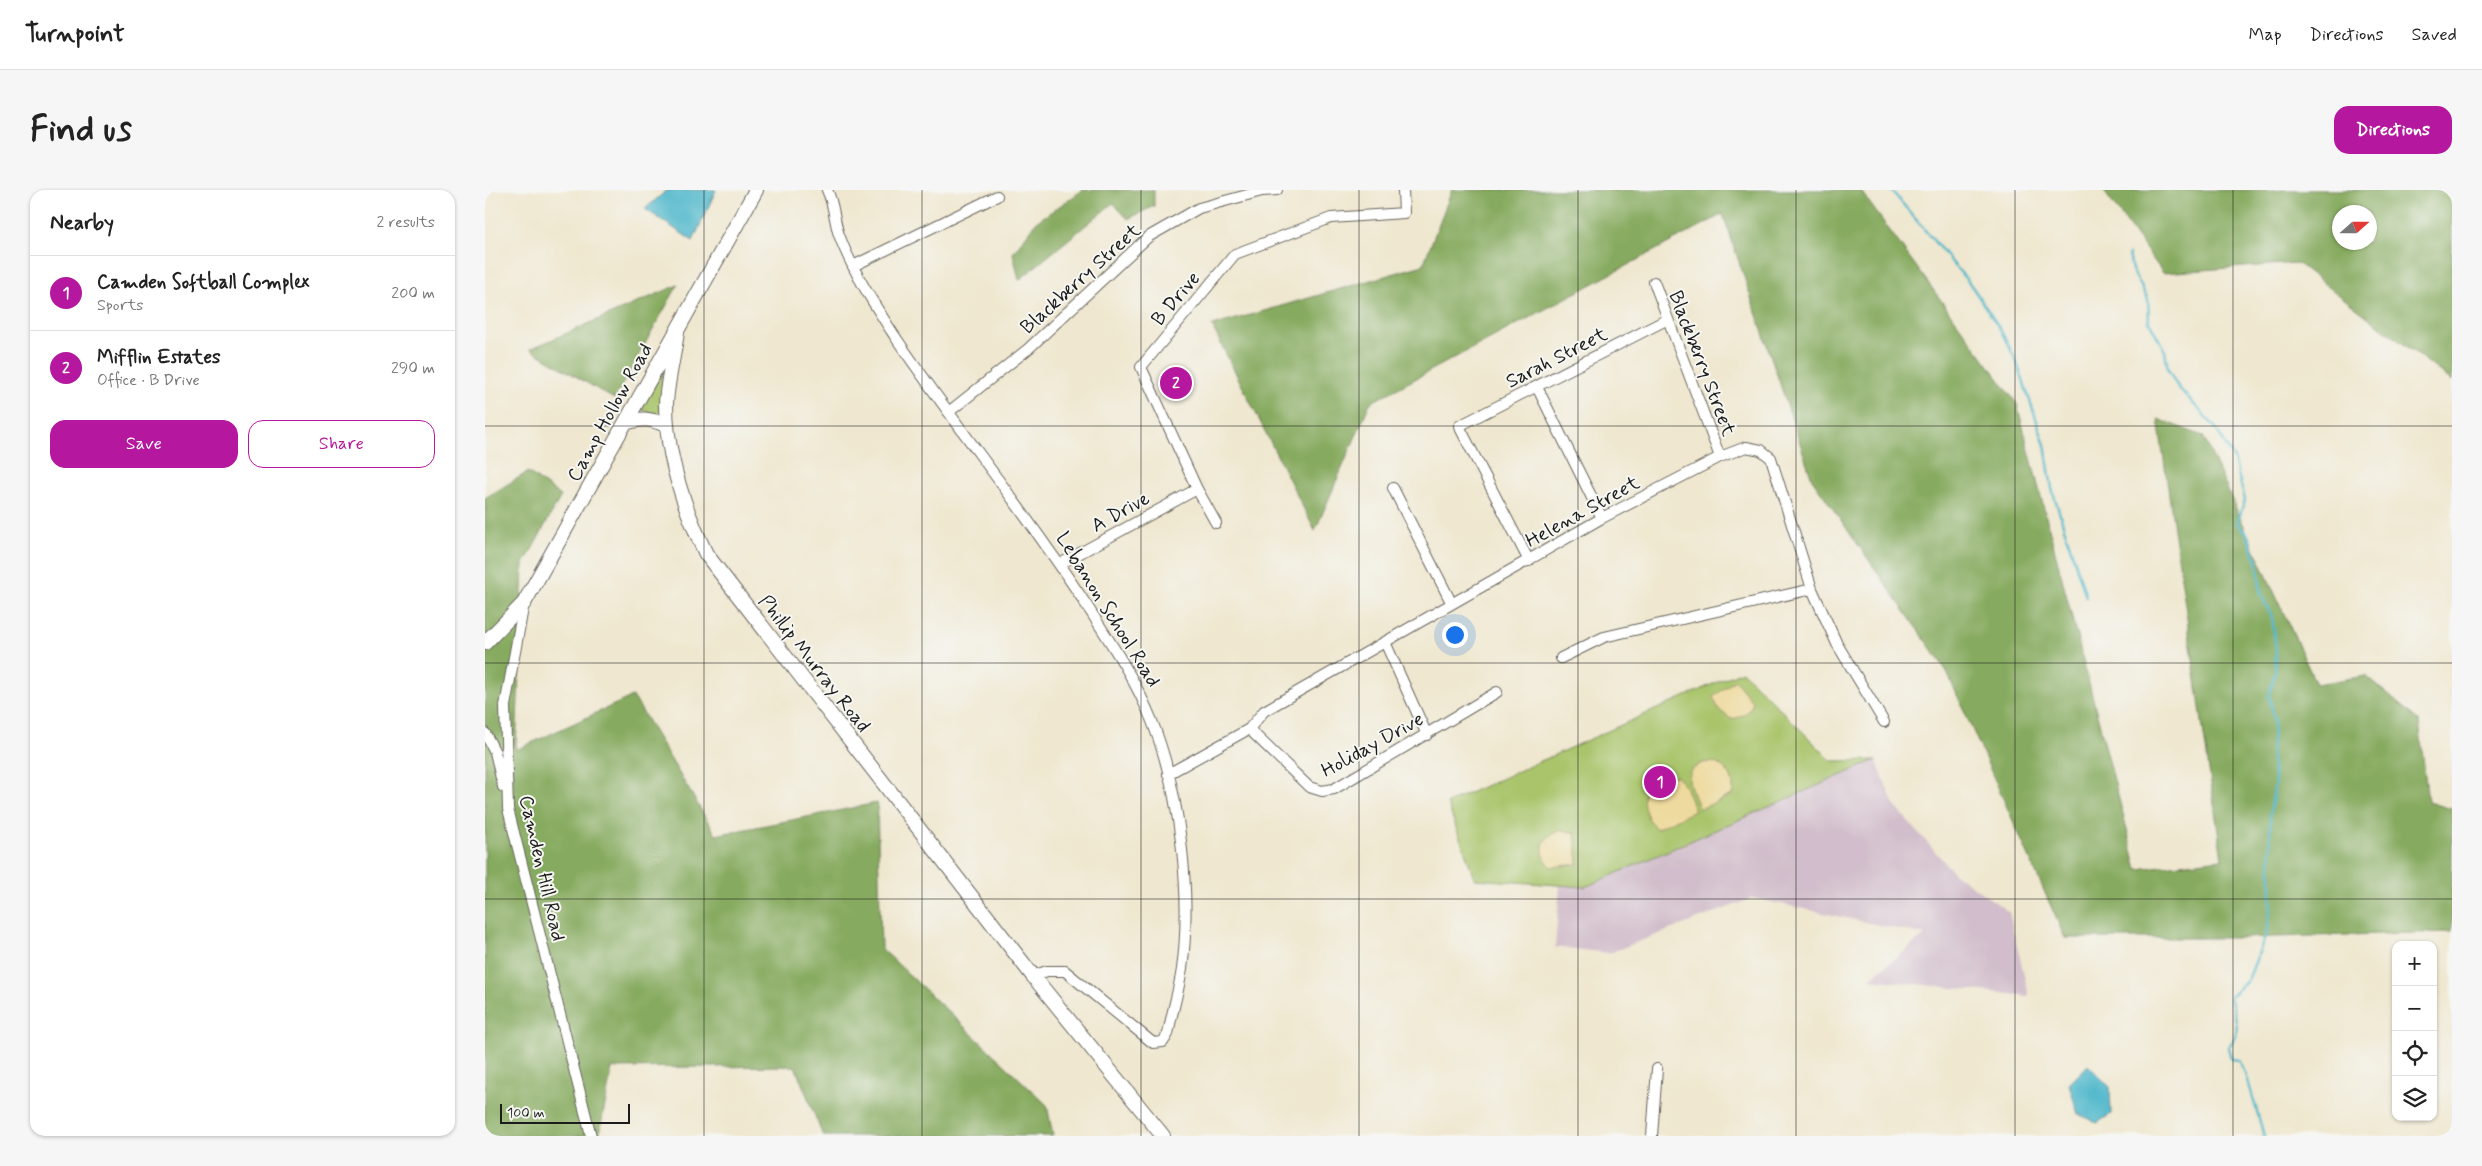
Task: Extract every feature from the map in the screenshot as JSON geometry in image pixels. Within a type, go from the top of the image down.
[{"type":"street","name":"Camp Hollow Road","points":[[485,644],[524,603],[756,190]]},
{"type":"street","name":"Lebanon School Road","points":[[827,190],[832,200],[839,235],[853,266],[894,334],[1060,564],[1132,676],[1153,723],[1167,774],[1181,838],[1185,893],[1182,968],[1168,1034],[1163,1042],[1153,1043],[1065,971],[1047,971],[1033,976]]},
{"type":"street","name":"Blackberry Street","points":[[950,411],[1028,349],[1148,238],[1199,208],[1262,191],[1277,190]]},
{"type":"street","name":"B Drive","points":[[1215,523],[1197,489],[1141,367],[1235,254],[1331,218],[1403,213],[1403,190]]},
{"type":"street","points":[[853,266],[997,196]]},
{"type":"street","name":"Blackberry Street","points":[[1654,282],[1721,457]]},
{"type":"street","name":"Sarah Street","points":[[1529,560],[1459,426],[1668,319]]},
{"type":"street","name":"Phillip Murray Road","points":[[677,332],[667,404],[667,426],[675,474],[687,515],[706,554],[1033,976]]},
{"type":"street","points":[[1537,387],[1602,518]]},
{"type":"street","points":[[625,423],[641,418],[651,419],[667,426]]},
{"type":"street","name":"Helena Street","points":[[1167,774],[1249,729],[1264,710],[1385,642],[1451,602],[1602,518],[1721,457],[1746,447],[1761,450],[1771,458],[1812,589],[1837,644],[1884,722]]},
{"type":"street","points":[[1393,488],[1451,602]]},
{"type":"street","name":"A Drive","points":[[1060,564],[1197,489]]},
{"type":"street","points":[[1561,658],[1604,637],[1812,589]]},
{"type":"street","name":"Camden Hill Road","points":[[524,603],[505,706],[508,809],[591,1136]]},
{"type":"street","points":[[1385,642],[1427,735]]},
{"type":"street","name":"Holiday Drive","points":[[1249,729],[1309,787],[1323,791],[1334,789],[1497,692]]},
{"type":"street","points":[[485,734],[495,752],[508,809]]},
{"type":"street","points":[[1033,976],[1163,1136]]},
{"type":"street","points":[[1652,1136],[1657,1069]]},
{"type":"shaded area","points":[[1876,760],[1894,805],[1954,873],[2009,912],[2029,996],[1869,979],[1925,935],[1753,898],[1609,953],[1555,947],[1560,885],[1585,887]]},
{"type":"green space","points":[[1083,190],[1154,190],[1154,206],[1128,219],[1113,203],[1019,280],[1013,253],[1036,222]]},
{"type":"green space","points":[[1452,190],[1860,190],[2017,404],[2137,869],[2222,859],[2158,419],[2203,436],[2316,684],[2366,676],[2419,721],[2428,802],[2452,809],[2452,932],[2241,938],[2065,938],[1946,670],[1812,479],[1723,214],[1370,403],[1315,531],[1212,326],[1423,265]]},
{"type":"green space","points":[[2103,190],[2452,190],[2452,381],[2297,263],[2163,273]]},
{"type":"green space","points":[[678,285],[614,399],[530,349]]},
{"type":"green space","points":[[661,374],[663,375],[661,411],[657,414],[644,411],[642,408]]},
{"type":"green space","points":[[528,472],[561,496],[523,566],[516,750],[633,696],[716,835],[877,803],[881,948],[1047,1105],[1053,1136],[823,1136],[795,1066],[612,1068],[599,1136],[485,1136],[485,498]]},
{"type":"green space","points":[[1742,671],[1832,761],[1876,760],[1585,887],[1475,879],[1447,803]]},
{"type":"sand","points":[[1735,680],[1753,703],[1745,714],[1731,719],[1719,710],[1713,697]]},
{"type":"sand","points":[[1711,762],[1722,766],[1729,774],[1733,784],[1732,795],[1700,809],[1689,783],[1690,771],[1702,763]]},
{"type":"sand","points":[[1676,776],[1685,786],[1695,811],[1656,829],[1645,810],[1643,801],[1645,794],[1648,787],[1655,781]]},
{"type":"sand","points":[[1563,830],[1575,833],[1578,864],[1551,867],[1546,861],[1543,844],[1550,836]]},
{"type":"water","points":[[667,190],[716,190],[693,241],[645,209]]},
{"type":"water","points":[[2088,1065],[2110,1087],[2111,1114],[2097,1123],[2078,1114],[2069,1084]]},
{"type":"waterway","points":[[1891,190],[1971,285],[2000,329],[2016,360],[2045,445],[2052,489],[2086,597]]},
{"type":"waterway","points":[[2129,254],[2132,270],[2148,299],[2149,321],[2165,351],[2168,370],[2178,387],[2215,427],[2234,459],[2245,500],[2237,523],[2246,532],[2257,561],[2261,594],[2272,617],[2276,649],[2275,672],[2269,696],[2274,718],[2271,754],[2275,782],[2270,813],[2271,905],[2267,932],[2248,980],[2230,997],[2236,1017],[2237,1030],[2233,1042],[2228,1047],[2231,1059],[2239,1060],[2247,1077],[2264,1136]]},
{"type":"place","name":"Mifflin Estates","points":[[1176,383]]},
{"type":"place","name":"Camden Softball Complex","points":[[1660,782]]}]
